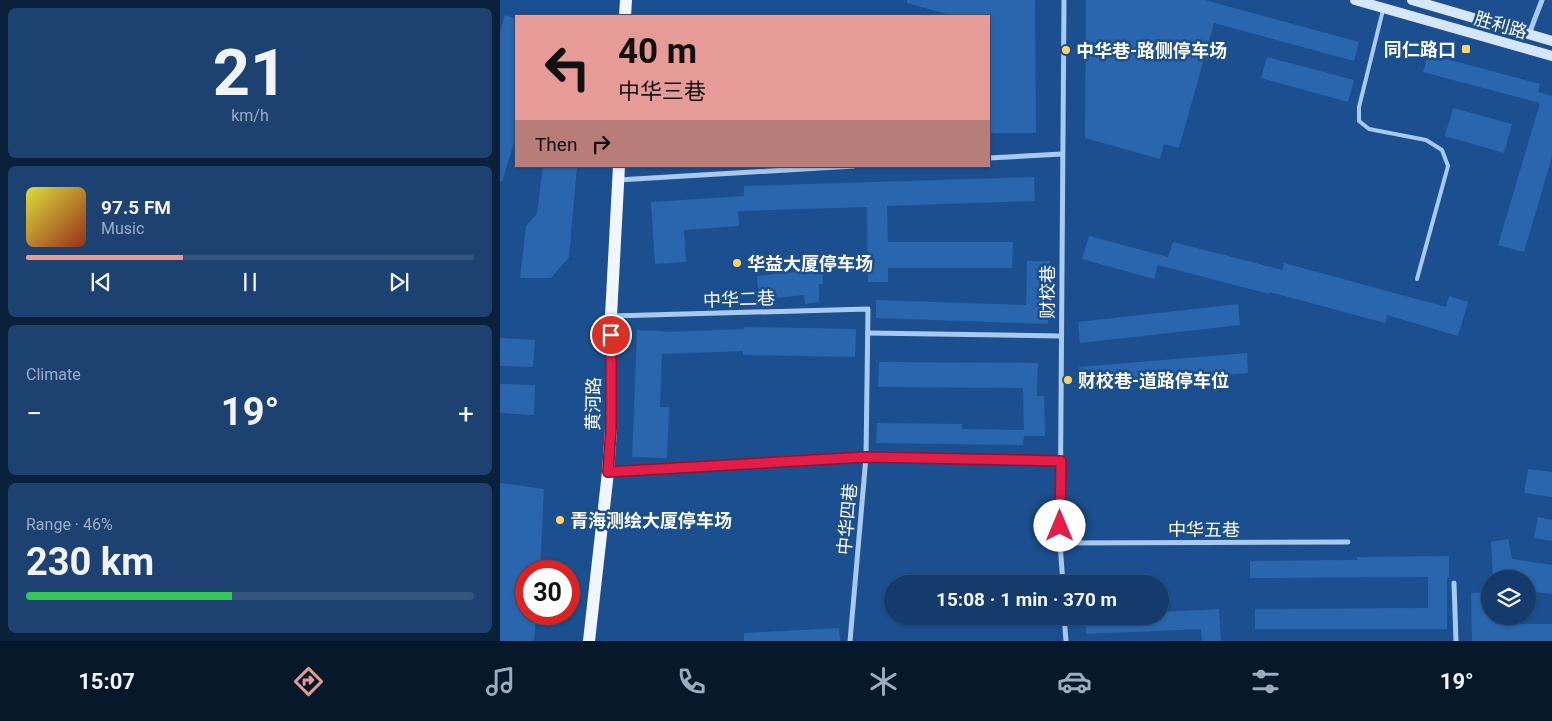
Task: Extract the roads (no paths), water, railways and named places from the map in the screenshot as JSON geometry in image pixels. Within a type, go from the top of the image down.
[{"type":"main road","points":[[626,0],[626,15]]},
{"type":"main road","name":"胜利路","points":[[1355,0],[1552,56]]},
{"type":"main road","name":"胜利路","points":[[1412,0],[1552,41]]},
{"type":"main road","name":"黄河路","points":[[589,641],[611,429],[611,316],[619,167]]},
{"type":"street","name":"财校巷","points":[[1062,575],[1060,543],[1064,0]]},
{"type":"street","points":[[1529,35],[1542,0]]},
{"type":"street","points":[[990,158],[1062,154]]},
{"type":"street","points":[[618,180],[837,167]]},
{"type":"street","name":"中华二巷","points":[[611,316],[868,309]]},
{"type":"street","name":"中华四巷","points":[[850,641],[866,457],[868,309]]},
{"type":"street","points":[[868,333],[1061,336]]},
{"type":"street","points":[[608,472],[866,457],[1061,461]]},
{"type":"street","name":"中华五巷","points":[[1060,543],[1348,542]]},
{"type":"street","points":[[1454,583],[1456,641]]},
{"type":"street","points":[[1065,625],[1066,641]]},
{"type":"lane","points":[[1383,8],[1359,107],[1359,121],[1369,130],[1426,140],[1442,150],[1448,166],[1417,279]]},
{"type":"place","name":"同仁路口","points":[[1466,49]]},
{"type":"place","name":"中华巷-路侧停车场","points":[[1066,50]]},
{"type":"place","name":"华益大厦停车场","points":[[737,263]]},
{"type":"place","name":"财校巷-道路停车位","points":[[1068,380]]},
{"type":"place","name":"青海测绘大厦停车场","points":[[560,520]]}]
